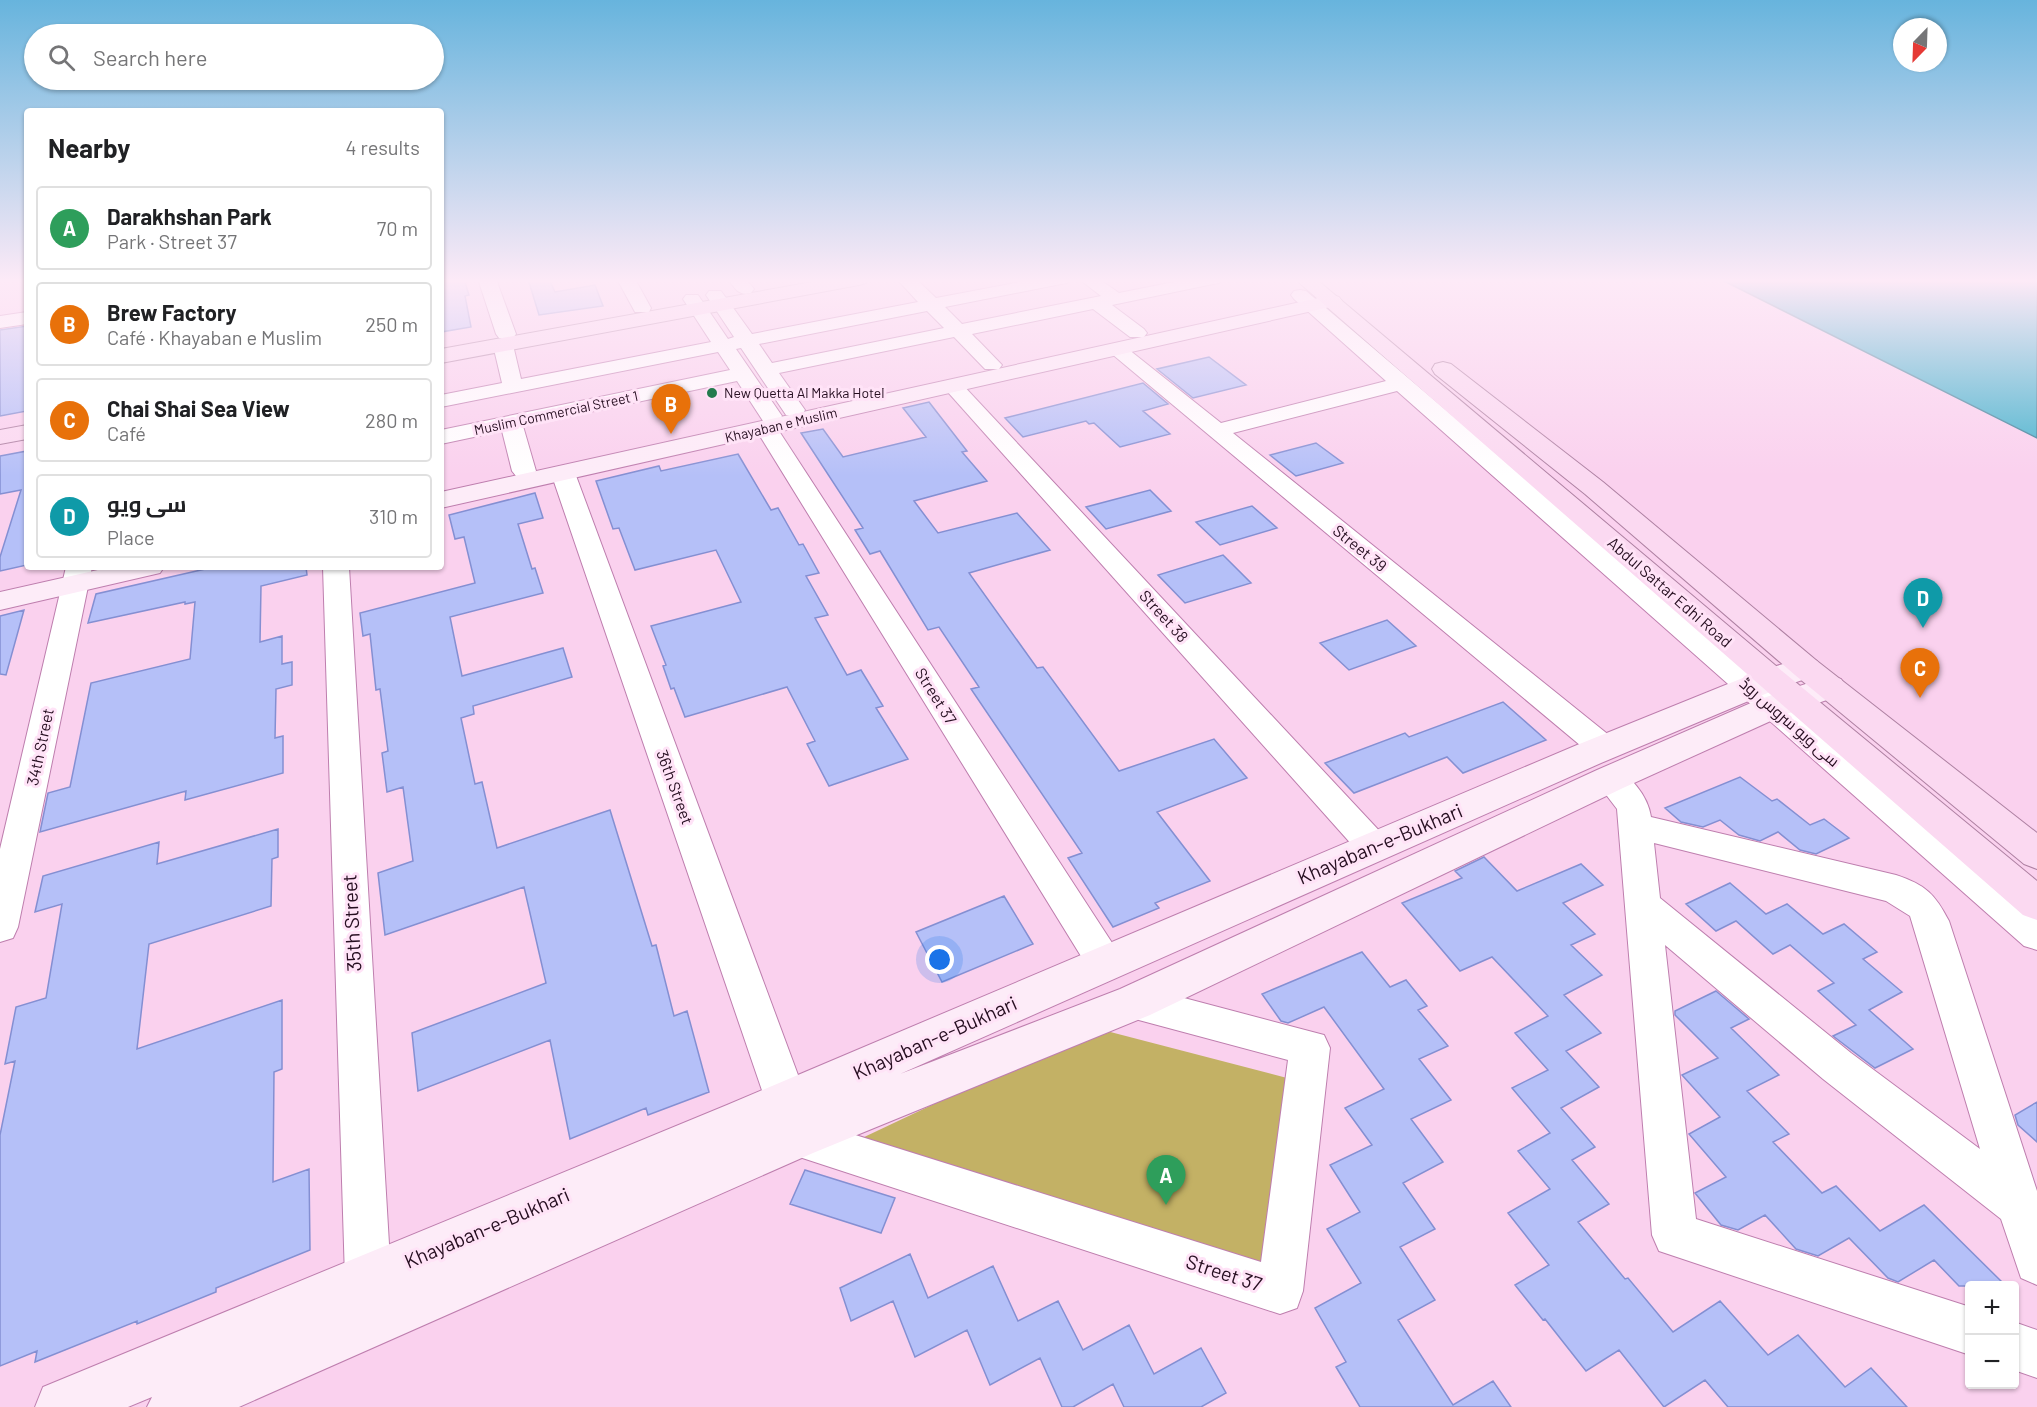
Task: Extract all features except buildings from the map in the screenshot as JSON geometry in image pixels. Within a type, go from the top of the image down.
[{"type":"main road","points":[[444,355],[480,345]]},
{"type":"main road","name":"Abdul Sattar Edhi Road","points":[[1377,345],[1772,693],[2037,904]]},
{"type":"main road","name":"Abdul Sattar Edhi Road","points":[[1392,345],[1594,488],[1818,678],[2037,854]]},
{"type":"main road","points":[[0,424],[24,420]]},
{"type":"main road","points":[[0,437],[24,433]]},
{"type":"street","points":[[511,345],[513,387]]},
{"type":"street","points":[[444,400],[733,345]]},
{"type":"street","points":[[750,345],[794,410]]},
{"type":"street","points":[[765,370],[888,345]]},
{"type":"street","points":[[973,345],[992,365]]},
{"type":"street","name":"Khayaban e Muslim","points":[[444,487],[679,442],[769,422],[899,392],[992,365],[1084,345]]},
{"type":"street","name":"Khayaban e Muslim","points":[[769,422],[794,410],[899,392],[953,386],[1128,345]]},
{"type":"street","name":"سی ویو سروس روڈ","points":[[1366,345],[1402,383],[1772,693],[2037,935]]},
{"type":"street","name":"Street 37","points":[[725,346],[769,422],[1105,963]]},
{"type":"street","name":"Street 39","points":[[1116,348],[1217,431],[1607,764],[1633,806],[1675,1235],[1965,1330]]},
{"type":"street","name":"Muslim Commercial Street 1","points":[[444,437],[742,374]]},
{"type":"street","points":[[1217,431],[1402,383]]},
{"type":"street","name":"Street 38","points":[[953,386],[1374,847]]},
{"type":"street","points":[[511,423],[524,471]]},
{"type":"street","name":"Khayaban e Muslim","points":[[444,499],[563,473],[679,442]]},
{"type":"street","name":"36th Street","points":[[563,473],[792,1120]]},
{"type":"street","points":[[0,587],[82,572],[109,570]]},
{"type":"street","name":"35th Street","points":[[336,570],[368,1278]]},
{"type":"street","points":[[0,601],[82,572]]},
{"type":"street","name":"34th Street","points":[[0,927],[82,572]]},
{"type":"street","name":"Khayaban-e-Bukhari","points":[[63,1407],[119,1395],[368,1278],[792,1120],[985,1062],[1135,1002],[1607,764],[1772,693],[1818,678]]},
{"type":"street","name":"Khayaban-e-Bukhari","points":[[175,1407],[792,1120],[962,1026],[1374,847],[1607,764]]},
{"type":"street","points":[[1635,825],[1896,889],[1923,906],[1931,921],[2037,1262]]},
{"type":"street","points":[[1642,904],[1837,1066],[2019,1205]]},
{"type":"street","name":"Street 37","points":[[792,1120],[1280,1291],[1310,1048],[1135,1002]]},
{"type":"street","points":[[962,1026],[985,1062]]},
{"type":"street","points":[[2019,1348],[2037,1354]]},
{"type":"shaded area","points":[[1095,1028],[1287,1078],[1262,1271],[860,1139]]},
{"type":"water","points":[[1851,345],[2037,345],[2037,438]]},
{"type":"place","name":"New Quetta Al Makka Hotel","points":[[712,393]]},
{"type":"place","name":"Brew Factory","points":[[671,434]]},
{"type":"place","name":"سی ویو","points":[[1923,628]]},
{"type":"place","name":"Chai Shai Sea View","points":[[1920,698]]},
{"type":"place","name":"Darakhshan Park","points":[[1166,1205]]}]
